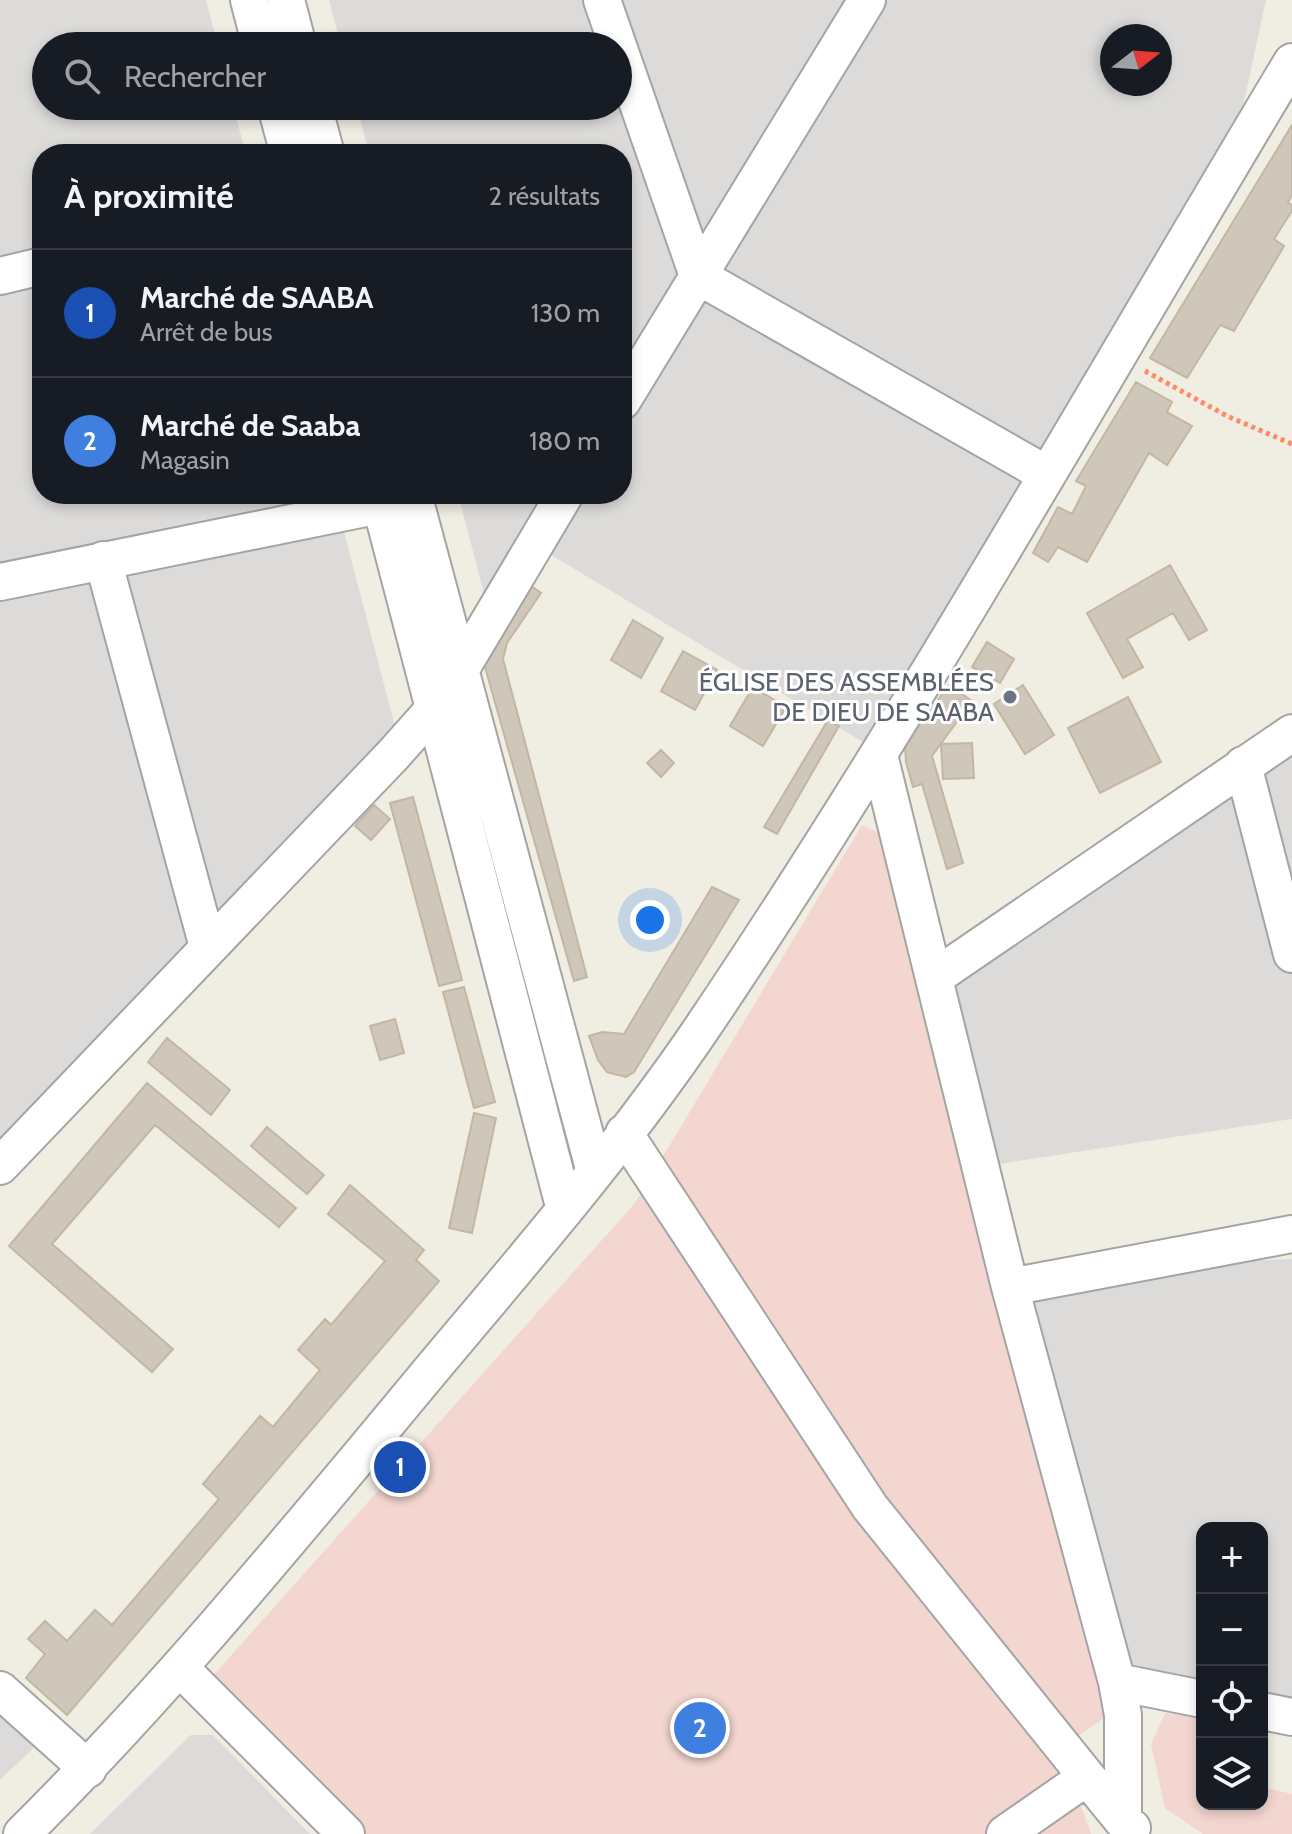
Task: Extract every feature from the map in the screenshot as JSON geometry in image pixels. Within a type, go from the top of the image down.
[{"type":"street","points":[[249,0],[257,32]]},
{"type":"street","points":[[286,0],[294,32]]},
{"type":"street","points":[[602,0],[613,32]]},
{"type":"street","points":[[632,385],[867,0]]},
{"type":"street","points":[[22,1834],[88,1769],[180,1668],[565,1210],[699,1033],[879,755],[1292,62]]},
{"type":"street","points":[[632,86],[698,276],[1046,474]]},
{"type":"street","points":[[280,120],[286,144]]},
{"type":"street","points":[[317,120],[323,144]]},
{"type":"street","points":[[0,276],[32,268]]},
{"type":"street","points":[[0,582],[368,504]]},
{"type":"street","points":[[397,504],[434,709],[565,1210]]},
{"type":"street","points":[[398,504],[459,672],[595,1172]]},
{"type":"street","points":[[0,1166],[434,709],[559,504]]},
{"type":"street","points":[[103,560],[208,947]]},
{"type":"street","points":[[935,977],[1292,733]]},
{"type":"street","points":[[879,755],[1010,1287],[1117,1682],[1123,1715],[1132,1828]]},
{"type":"street","points":[[1243,765],[1292,954]]},
{"type":"street","points":[[624,1133],[870,1507],[1087,1777],[1132,1828]]},
{"type":"street","points":[[1010,1287],[1292,1234]]},
{"type":"street","points":[[180,1668],[346,1834]]},
{"type":"street","points":[[1117,1682],[1196,1698]]},
{"type":"street","points":[[0,1690],[88,1769]]},
{"type":"street","points":[[1268,1712],[1292,1717]]},
{"type":"street","points":[[1005,1834],[1087,1777]]},
{"type":"path","points":[[1116,355],[1227,416],[1292,444]]},
{"type":"shaded area","points":[[0,0],[206,0],[214,32],[32,32],[32,120],[237,120],[243,144],[32,144],[32,504],[337,504],[396,730],[0,1156]]},
{"type":"shaded area","points":[[329,0],[1266,0],[1238,129],[876,750],[531,543],[489,613],[461,504],[632,504],[632,144],[366,144],[360,120],[632,120],[632,32],[337,32]]},
{"type":"shaded area","points":[[1292,724],[1292,1119],[979,1167],[929,964]]},
{"type":"shaded area","points":[[862,825],[899,841],[1114,1711],[1055,1752],[1069,1772],[1091,1834],[348,1834],[202,1688],[635,1203]]},
{"type":"shaded area","points":[[1292,1259],[1292,1712],[1268,1706],[1268,1522],[1196,1522],[1196,1692],[1104,1672],[1005,1269]]},
{"type":"shaded area","points":[[0,1697],[45,1737],[0,1780]]},
{"type":"shaded area","points":[[1165,1713],[1196,1715],[1196,1810],[1268,1810],[1268,1788],[1292,1794],[1292,1834],[1203,1834],[1165,1808],[1151,1744]]},
{"type":"shaded area","points":[[191,1735],[213,1735],[310,1834],[90,1834]]},
{"type":"building","points":[[1292,125],[1292,195],[1288,202],[1292,211],[1274,239],[1284,246],[1234,331],[1220,325],[1187,378],[1150,358]]},
{"type":"building","points":[[1136,382],[1172,402],[1167,412],[1192,426],[1167,465],[1149,453],[1087,562],[1058,547],[1048,562],[1033,553],[1058,507],[1072,514],[1086,486],[1076,481]]},
{"type":"building","points":[[1170,565],[1207,630],[1189,640],[1173,613],[1127,639],[1143,667],[1123,678],[1087,613]]},
{"type":"building","points":[[530,585],[541,593],[507,643],[503,659],[587,977],[574,981],[483,660]]},
{"type":"building","points":[[633,620],[663,638],[641,678],[611,660]]},
{"type":"building","points":[[987,642],[1014,659],[1000,683],[972,667]]},
{"type":"building","points":[[683,651],[717,670],[695,710],[661,691]]},
{"type":"building","points":[[949,685],[972,701],[932,756],[963,863],[947,869],[922,784],[913,787],[905,744]]},
{"type":"building","points":[[1023,685],[1054,735],[1025,754],[994,704]]},
{"type":"building","points":[[753,687],[786,707],[763,746],[730,726]]},
{"type":"building","points":[[1128,697],[1161,762],[1100,793],[1068,728]]},
{"type":"building","points":[[828,720],[839,726],[777,834],[764,827]]},
{"type":"building","points":[[972,743],[974,778],[943,779],[941,744]]},
{"type":"building","points":[[661,750],[674,763],[661,777],[647,763]]},
{"type":"building","points":[[413,797],[462,980],[439,986],[390,803]]},
{"type":"building","points":[[374,805],[390,819],[371,840],[355,826]]},
{"type":"building","points":[[712,887],[739,900],[634,1072],[626,1077],[607,1072],[598,1060],[589,1036],[602,1032],[624,1034]]},
{"type":"building","points":[[464,987],[495,1102],[474,1108],[443,992]]},
{"type":"building","points":[[395,1019],[404,1053],[380,1060],[370,1026]]},
{"type":"building","points":[[167,1038],[230,1090],[211,1115],[148,1062]]},
{"type":"building","points":[[147,1083],[296,1208],[279,1227],[155,1125],[52,1244],[173,1349],[152,1372],[9,1246]]},
{"type":"building","points":[[474,1113],[496,1118],[472,1233],[449,1228]]},
{"type":"building","points":[[267,1127],[324,1175],[307,1194],[251,1146]]},
{"type":"building","points":[[350,1185],[424,1250],[416,1260],[439,1281],[67,1715],[26,1678],[45,1654],[28,1639],[45,1621],[67,1641],[95,1610],[112,1625],[219,1499],[203,1484],[260,1416],[273,1427],[320,1370],[298,1350],[325,1319],[331,1325],[385,1261],[328,1214]]},
{"type":"place","name":"ÉGLISE DES ASSEMBLÉES DE DIEU DE SAABA","points":[[1010,697]]},
{"type":"place","name":"Marché de SAABA","points":[[400,1467]]},
{"type":"place","name":"Marché de Saaba","points":[[700,1728]]}]
